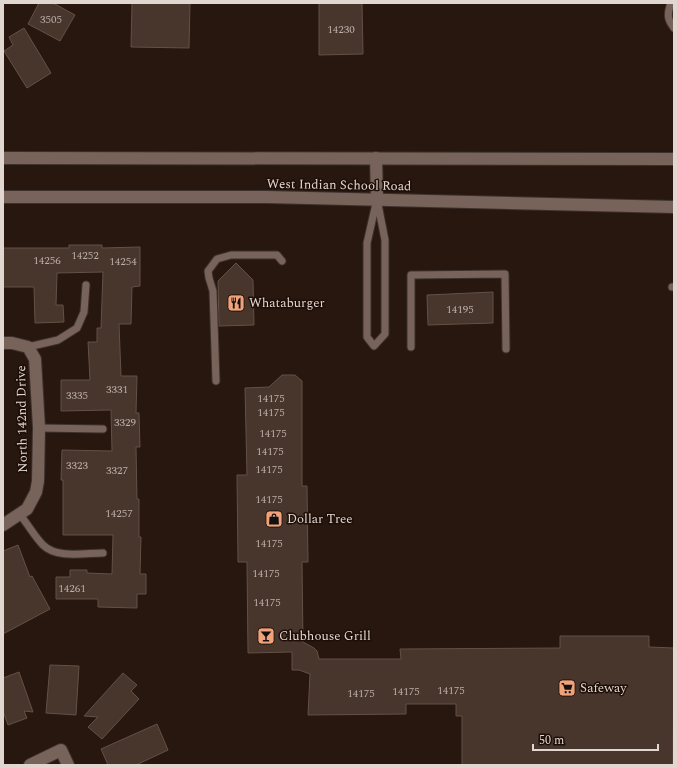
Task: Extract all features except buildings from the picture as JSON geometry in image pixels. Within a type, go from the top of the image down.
[{"type":"main road","name":"West Indian School Road","points":[[3,158],[674,159]]},
{"type":"main road","points":[[376,158],[377,199]]},
{"type":"main road","name":"West Indian School Road","points":[[3,197],[267,197],[674,207]]},
{"type":"main road","points":[[3,343],[12,343],[28,347]]},
{"type":"main road","name":"North 142nd Drive","points":[[20,515],[27,509],[36,492],[38,481],[39,428],[35,359],[28,347]]},
{"type":"main road","points":[[3,525],[20,515]]},
{"type":"main road","points":[[30,765],[61,750],[68,765]]},
{"type":"lane","points":[[664,3],[670,6],[668,20],[674,28]]},
{"type":"lane","points":[[377,199],[385,240],[385,334],[374,346],[367,337],[367,243],[377,199]]},
{"type":"lane","points":[[216,381],[213,291],[208,271],[217,259],[231,254],[277,254],[282,261]]},
{"type":"lane","points":[[411,347],[411,274],[505,274],[506,349]]},
{"type":"lane","points":[[28,347],[58,340],[77,328],[84,312],[86,285]]},
{"type":"lane","points":[[39,428],[103,429]]},
{"type":"lane","points":[[20,515],[44,546],[54,552],[67,554],[103,553]]},
{"type":"place","name":"Whataburger","points":[[236,303]]},
{"type":"place","name":"Dollar Tree","points":[[274,519]]},
{"type":"place","name":"Clubhouse Grill","points":[[266,636]]},
{"type":"place","name":"Safeway","points":[[567,688]]}]
